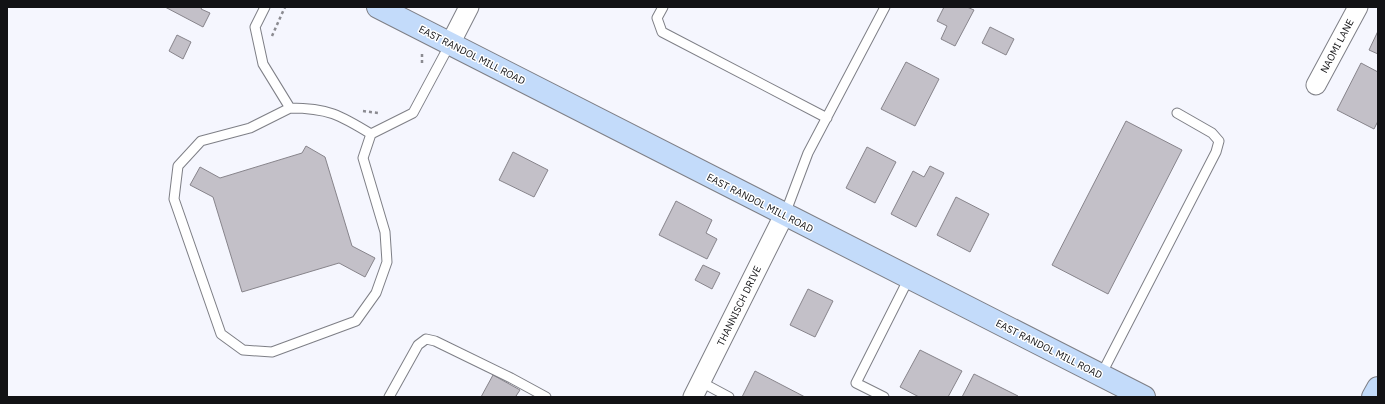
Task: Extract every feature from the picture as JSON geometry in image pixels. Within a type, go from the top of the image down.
[{"type":"main road","name":"EAST RANDOL MILL ROAD","points":[[378,7],[1144,397]]},
{"type":"main road","points":[[1373,397],[1378,388]]},
{"type":"street","points":[[450,44],[470,7]]},
{"type":"street","name":"NAOMI LANE","points":[[1316,85],[1358,7]]},
{"type":"street","name":"THANNISCH DRIVE","points":[[697,390],[784,215]]},
{"type":"lane","points":[[265,7],[255,27],[263,64],[290,108]]},
{"type":"lane","points":[[663,7],[657,18],[662,32],[827,118]]},
{"type":"lane","points":[[784,215],[808,153],[885,7]]},
{"type":"lane","points":[[371,134],[342,117],[317,108],[290,108],[250,128],[201,141],[178,166],[174,199],[221,334],[243,350],[272,352],[356,321],[376,293],[387,262],[385,232],[363,158],[371,134],[414,114],[450,44]]},
{"type":"lane","points":[[1101,375],[1216,152],[1219,141],[1212,133],[1177,113]]},
{"type":"lane","points":[[884,397],[856,383],[909,278]]},
{"type":"lane","points":[[389,397],[418,346],[426,339],[435,341],[546,397]]},
{"type":"lane","points":[[697,390],[730,397]]},
{"type":"path","points":[[272,43],[272,36],[285,7]]},
{"type":"path","points":[[422,54],[422,69]]},
{"type":"path","points":[[357,111],[378,113],[384,111]]},
{"type":"building","points":[[165,7],[202,7],[201,9],[210,13],[203,27]]},
{"type":"building","points":[[944,7],[967,7],[974,10],[955,46],[941,39],[947,26],[937,21]]},
{"type":"building","points":[[990,27],[1014,39],[1006,55],[982,43]]},
{"type":"building","points":[[1378,31],[1378,54],[1369,50]]},
{"type":"building","points":[[177,35],[191,42],[183,59],[169,51]]},
{"type":"building","points":[[906,62],[939,79],[915,126],[881,109]]},
{"type":"building","points":[[1361,63],[1378,72],[1378,121],[1374,129],[1337,110]]},
{"type":"building","points":[[1126,121],[1182,150],[1108,294],[1052,265]]},
{"type":"building","points":[[306,146],[325,157],[352,246],[375,258],[365,277],[339,263],[242,292],[213,197],[190,185],[200,167],[220,178],[302,153]]},
{"type":"building","points":[[867,147],[896,162],[875,203],[846,188]]},
{"type":"building","points":[[513,152],[548,170],[534,197],[499,180]]},
{"type":"building","points":[[930,166],[944,173],[916,227],[891,214],[913,171],[924,177]]},
{"type":"building","points":[[956,197],[989,214],[970,252],[937,235]]},
{"type":"building","points":[[676,201],[712,220],[706,233],[717,239],[707,259],[659,235]]},
{"type":"building","points":[[703,265],[720,273],[712,289],[695,280]]},
{"type":"building","points":[[808,289],[833,301],[815,337],[790,325]]},
{"type":"building","points":[[920,350],[962,371],[948,397],[919,397],[900,387]]},
{"type":"building","points":[[755,371],[805,397],[742,397]]},
{"type":"building","points":[[974,374],[1018,396],[962,397]]},
{"type":"building","points":[[493,375],[520,390],[516,396],[519,397],[481,397]]}]
